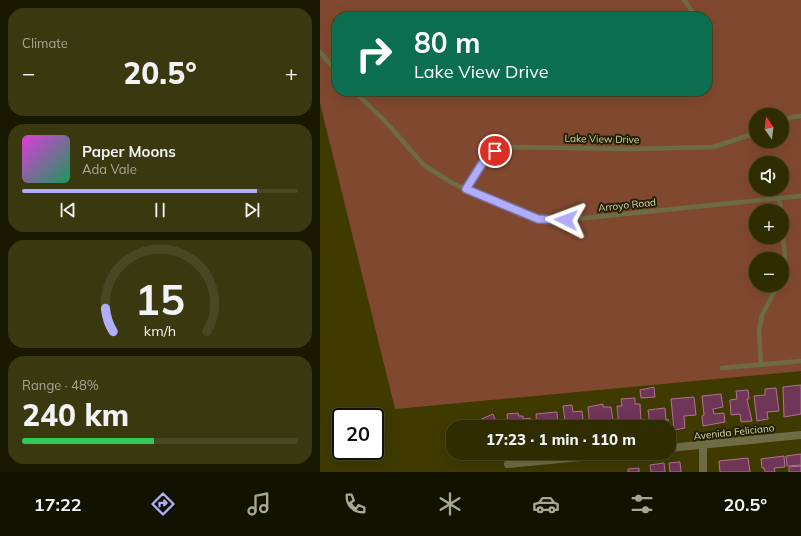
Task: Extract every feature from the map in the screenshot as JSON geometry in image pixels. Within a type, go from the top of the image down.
[{"type":"street","name":"Avenida Feliciano","points":[[676,447],[801,435]]},
{"type":"street","points":[[703,445],[703,472]]},
{"type":"street","points":[[508,464],[549,460]]},
{"type":"lane","points":[[684,0],[692,12]]},
{"type":"lane","points":[[320,52],[331,65]]},
{"type":"lane","name":"Arroyo Road","points":[[359,96],[384,120],[424,165],[452,183],[538,219],[566,220],[801,196]]},
{"type":"lane","points":[[789,118],[801,116]]},
{"type":"lane","name":"Lake View Drive","points":[[466,189],[485,159],[495,151],[512,147],[631,149],[706,148],[749,135]]},
{"type":"lane","points":[[779,198],[779,204]]},
{"type":"lane","points":[[761,365],[759,331],[762,315],[774,292]]},
{"type":"lane","points":[[722,368],[801,361]]},
{"type":"shaded area","points":[[320,0],[801,0],[801,371],[395,409],[320,103]]},
{"type":"building","points":[[801,385],[801,414],[784,417],[783,387]]},
{"type":"building","points":[[654,387],[655,397],[641,398],[640,390]]},
{"type":"building","points":[[776,388],[779,411],[767,412],[768,419],[757,421],[754,396],[765,395],[765,389]]},
{"type":"building","points":[[748,390],[749,399],[747,399],[752,421],[741,422],[740,414],[731,415],[730,400],[737,399],[736,391]]},
{"type":"building","points":[[721,394],[723,407],[713,409],[714,414],[724,413],[725,422],[703,426],[702,416],[704,415],[702,396]]},
{"type":"building","points":[[694,397],[696,415],[684,416],[685,428],[676,430],[676,420],[673,420],[671,399]]},
{"type":"building","points":[[635,398],[635,404],[640,404],[641,420],[618,420],[617,406],[622,406],[621,399]]},
{"type":"building","points":[[603,404],[603,407],[611,407],[613,420],[589,420],[588,407]]},
{"type":"building","points":[[572,405],[573,412],[582,411],[583,420],[565,420],[563,406]]},
{"type":"building","points":[[665,408],[666,420],[649,420],[648,410]]},
{"type":"building","points":[[557,412],[558,420],[536,420],[536,414]]},
{"type":"building","points":[[518,413],[519,416],[523,416],[523,419],[530,418],[530,420],[507,420],[507,414]]},
{"type":"building","points":[[493,414],[495,420],[479,420]]},
{"type":"building","points":[[801,454],[801,466],[787,466],[786,456]]},
{"type":"building","points":[[784,456],[785,467],[774,468],[775,472],[765,472],[764,468],[762,468],[761,459]]},
{"type":"building","points":[[748,458],[750,472],[720,472],[719,461]]},
{"type":"building","points":[[680,462],[681,472],[670,472],[669,463]]},
{"type":"building","points":[[664,463],[665,472],[651,472],[650,465]]},
{"type":"building","points":[[801,466],[801,472],[789,472],[789,467]]},
{"type":"building","points":[[639,468],[639,472],[628,472],[628,469]]},
{"type":"route","points":[[495,151],[485,159],[466,189],[518,212],[538,219],[566,220]]}]
